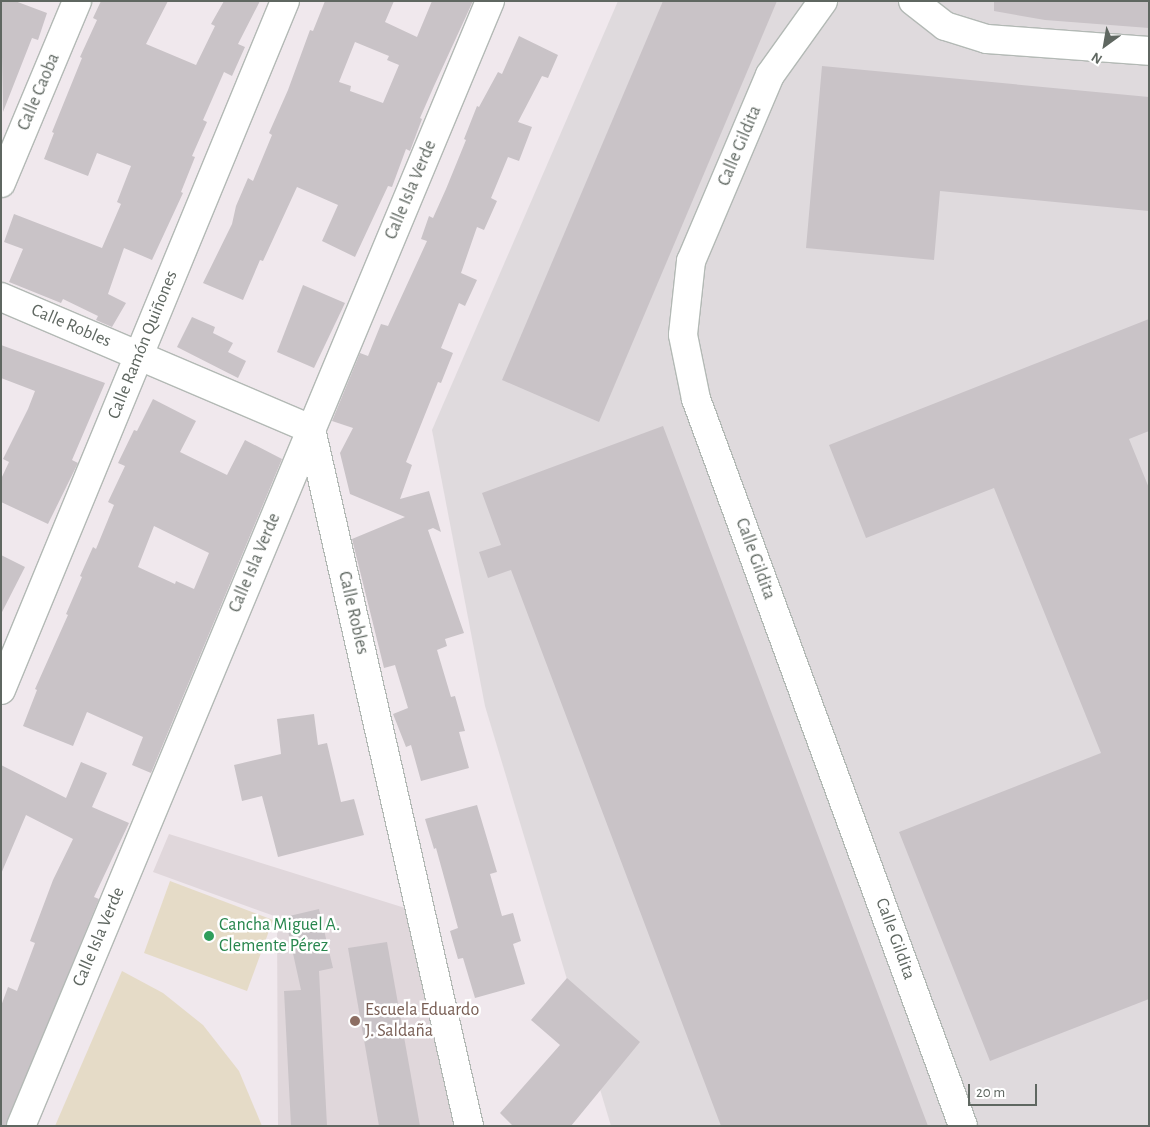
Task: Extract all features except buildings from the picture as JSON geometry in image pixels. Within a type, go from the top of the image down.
[{"type":"street","name":"Calle Caoba","points":[[1,183],[78,1]]},
{"type":"street","name":"Calle Ramón Quiñones","points":[[1,690],[285,1]]},
{"type":"street","name":"Calle Isla Verde","points":[[21,1126],[490,1]]},
{"type":"street","name":"Calle Gildita","points":[[823,1],[770,75],[691,261],[683,335],[696,399],[963,1126]]},
{"type":"street","points":[[913,1],[945,26],[987,39],[1149,51]]},
{"type":"street","name":"Calle Robles","points":[[1,297],[311,429],[469,1126]]},
{"type":"shaded area","points":[[618,1],[1149,1],[1149,1126],[611,1126],[485,706],[432,430]]},
{"type":"shaded area","name":"Escuela Eduardo J. Saldaña","points":[[169,834],[405,908],[456,1126],[278,1126],[277,917],[153,872]]},
{"type":"shaded area","name":"Cancha Miguel A. Clemente Pérez","points":[[170,881],[273,920],[247,991],[144,953]]},
{"type":"shaded area","points":[[122,971],[163,993],[203,1025],[239,1071],[262,1126],[55,1126]]},
{"type":"place","name":"Cancha Miguel A. Clemente Pérez","points":[[209,936]]},
{"type":"place","name":"Escuela Eduardo J. Saldaña","points":[[355,1021]]}]
